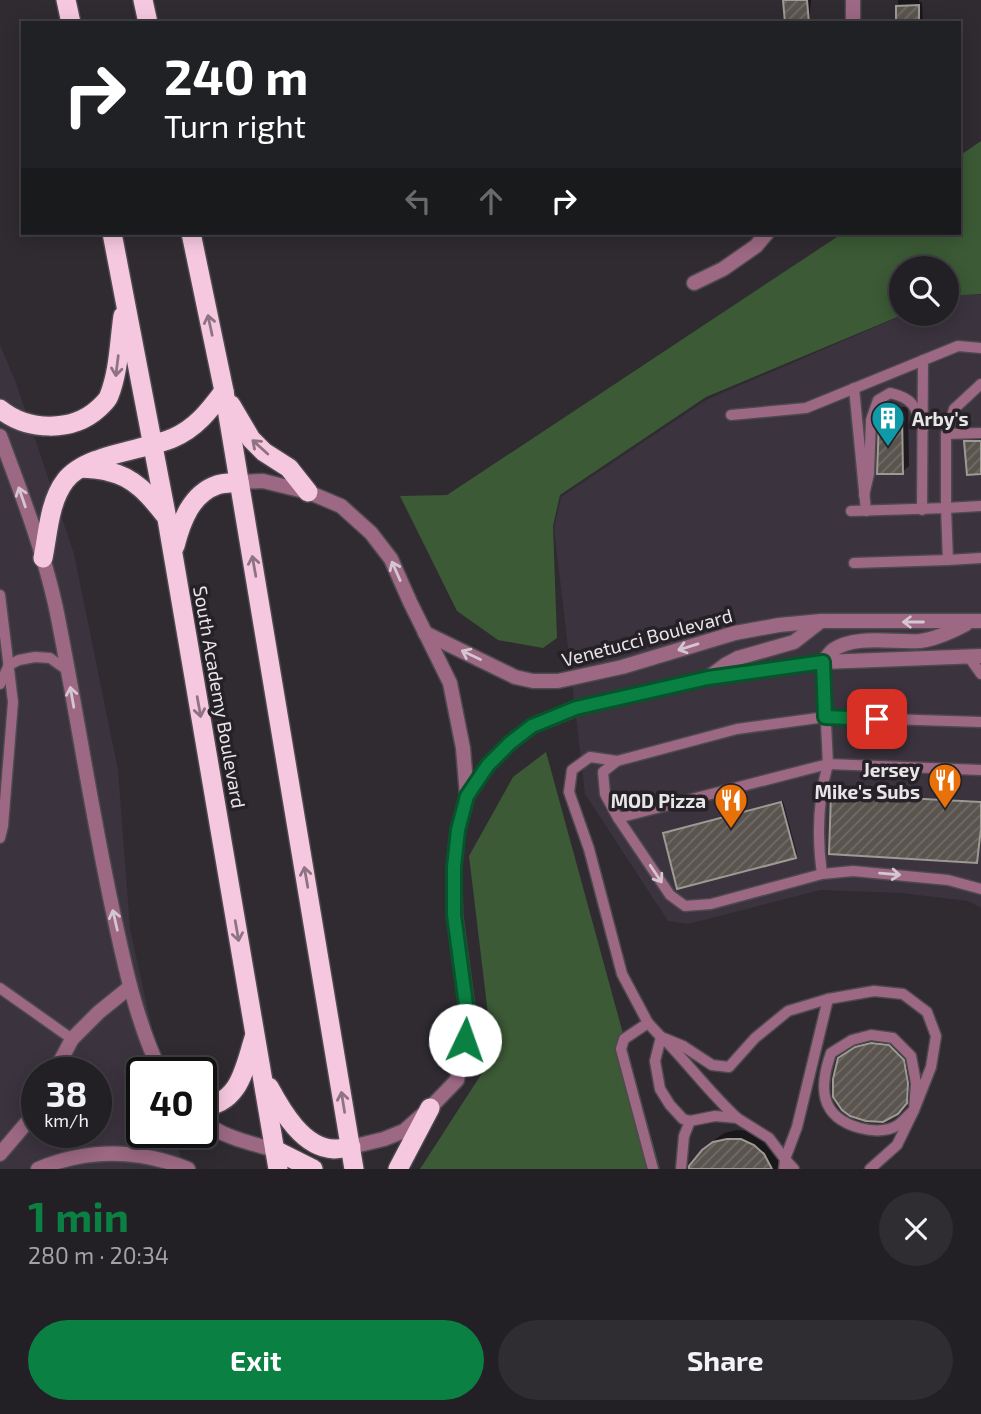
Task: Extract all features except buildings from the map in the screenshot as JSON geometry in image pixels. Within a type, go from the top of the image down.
[{"type":"highway","points":[[144,0],[148,21]]},
{"type":"highway","name":"South Academy Boulevard","points":[[112,235],[167,519],[276,1160]]},
{"type":"highway","points":[[191,235],[224,391],[354,1169]]},
{"type":"highway","points":[[0,409],[10,417],[33,425],[74,423],[92,415],[108,399],[115,378],[125,298]]},
{"type":"highway","points":[[43,558],[54,504],[65,481],[80,468],[104,458],[175,437],[196,424],[224,391]]},
{"type":"highway","points":[[224,391],[251,439],[264,452],[289,468],[308,492]]},
{"type":"highway","points":[[80,468],[112,472],[131,480],[150,496],[167,519]]},
{"type":"highway","points":[[173,554],[189,506],[202,493],[216,485],[239,482]]},
{"type":"highway","points":[[217,1104],[232,1093],[241,1080],[255,1034]]},
{"type":"highway","points":[[261,1073],[281,1110],[300,1133],[319,1146],[334,1149],[351,1147]]},
{"type":"highway","points":[[398,1169],[430,1108]]},
{"type":"highway","points":[[276,1160],[313,1169]]},
{"type":"street","points":[[853,0],[853,21]]},
{"type":"street","points":[[694,283],[723,269],[756,246],[765,235]]},
{"type":"street","points":[[0,436],[43,558],[55,606],[105,877],[130,987],[154,1057]]},
{"type":"street","points":[[239,482],[263,481],[308,492],[341,506],[371,533],[391,559],[450,683],[463,748],[467,796]]},
{"type":"street","points":[[708,678],[725,664],[738,658],[793,642],[821,621]]},
{"type":"street","name":"Venetucci Boulevard","points":[[425,633],[515,677],[533,681],[558,681],[621,667],[736,633],[779,625],[821,621],[976,622]]},
{"type":"street","points":[[823,662],[832,650],[849,644],[877,640],[931,639],[976,622]]},
{"type":"street","points":[[351,1147],[404,1131],[457,1080],[468,1020],[454,915],[454,867],[458,830],[467,796],[488,765],[510,743],[532,726],[576,708],[708,678],[823,662],[975,657]]},
{"type":"street","points":[[62,1057],[72,1039],[130,987]]},
{"type":"street","points":[[0,1154],[21,1129]]},
{"type":"street","points":[[217,1130],[276,1160]]},
{"type":"street","points":[[38,1169],[71,1158],[107,1153],[166,1160],[188,1169]]},
{"type":"lane","points":[[731,415],[806,408],[958,346],[981,348]]},
{"type":"lane","points":[[922,510],[923,360]]},
{"type":"lane","points":[[948,561],[946,434],[954,409],[981,384]]},
{"type":"lane","points":[[854,388],[866,511]]},
{"type":"lane","points":[[864,495],[869,474],[871,420],[878,400],[890,393],[903,396],[915,406],[923,429]]},
{"type":"lane","points":[[946,434],[981,433]]},
{"type":"lane","points":[[851,512],[981,506]]},
{"type":"lane","points":[[854,563],[981,558]]},
{"type":"lane","points":[[0,595],[13,702],[0,838]]},
{"type":"lane","points":[[975,657],[981,674]]},
{"type":"lane","points":[[0,684],[9,665],[19,660],[50,658],[67,670]]},
{"type":"lane","points":[[822,874],[819,853],[820,804],[828,764],[823,662]]},
{"type":"lane","points":[[981,722],[825,717],[737,729],[617,761],[603,772],[605,794],[618,818],[670,895],[685,906],[711,904],[822,874],[853,871],[948,880],[981,889]]},
{"type":"lane","points":[[617,761],[590,757],[572,770],[569,792],[589,849],[622,974],[648,1023],[723,1105],[737,1118],[769,1138],[785,1164],[794,1169]]},
{"type":"lane","points":[[618,818],[828,764],[981,770]]},
{"type":"lane","points":[[0,988],[72,1039]]},
{"type":"lane","points":[[661,1037],[683,1046],[712,1065],[729,1067],[755,1038],[788,1011],[828,999],[874,991],[903,994],[928,1012],[936,1037],[931,1067],[897,1144],[870,1169]]},
{"type":"lane","points":[[785,1164],[797,1127],[828,999]]},
{"type":"lane","points":[[648,1023],[624,1039],[621,1049],[653,1169]]},
{"type":"lane","points":[[871,1035],[893,1038],[911,1056],[916,1083],[914,1110],[897,1126],[874,1131],[851,1125],[834,1115],[824,1093],[825,1070],[831,1053],[852,1040],[871,1035]]},
{"type":"lane","points":[[661,1037],[655,1061],[660,1089],[683,1119],[690,1121],[715,1116],[737,1118]]},
{"type":"lane","points":[[681,1169],[684,1136],[690,1121]]},
{"type":"shaded area","points":[[959,295],[981,295],[981,908],[968,901],[901,893],[821,890],[688,924],[668,921],[585,794],[554,528],[561,497],[706,400],[889,321],[889,326],[959,326]]},
{"type":"shaded area","points":[[0,345],[16,383],[74,554],[118,770],[130,929],[158,1057],[126,1057],[126,1148],[178,1148],[183,1169],[0,1169]]},
{"type":"green space","points":[[981,141],[981,294],[959,295],[959,256],[889,256],[889,321],[706,397],[560,495],[553,526],[557,638],[543,648],[498,640],[457,611],[400,496],[447,495],[840,235],[961,235],[961,155]]},
{"type":"green space","points":[[546,752],[660,1169],[420,1169],[493,1056],[469,856],[513,777]]},
{"type":"place","name":"Arby's","points":[[888,448]]},
{"type":"place","name":"Jersey Mike's Subs","points":[[945,810]]},
{"type":"place","name":"MOD Pizza","points":[[731,830]]},
{"type":"route","points":[[465,1040],[468,1020],[454,915],[454,867],[458,830],[467,796],[488,765],[510,743],[532,726],[576,708],[708,678],[823,662],[825,717],[877,719]]}]
